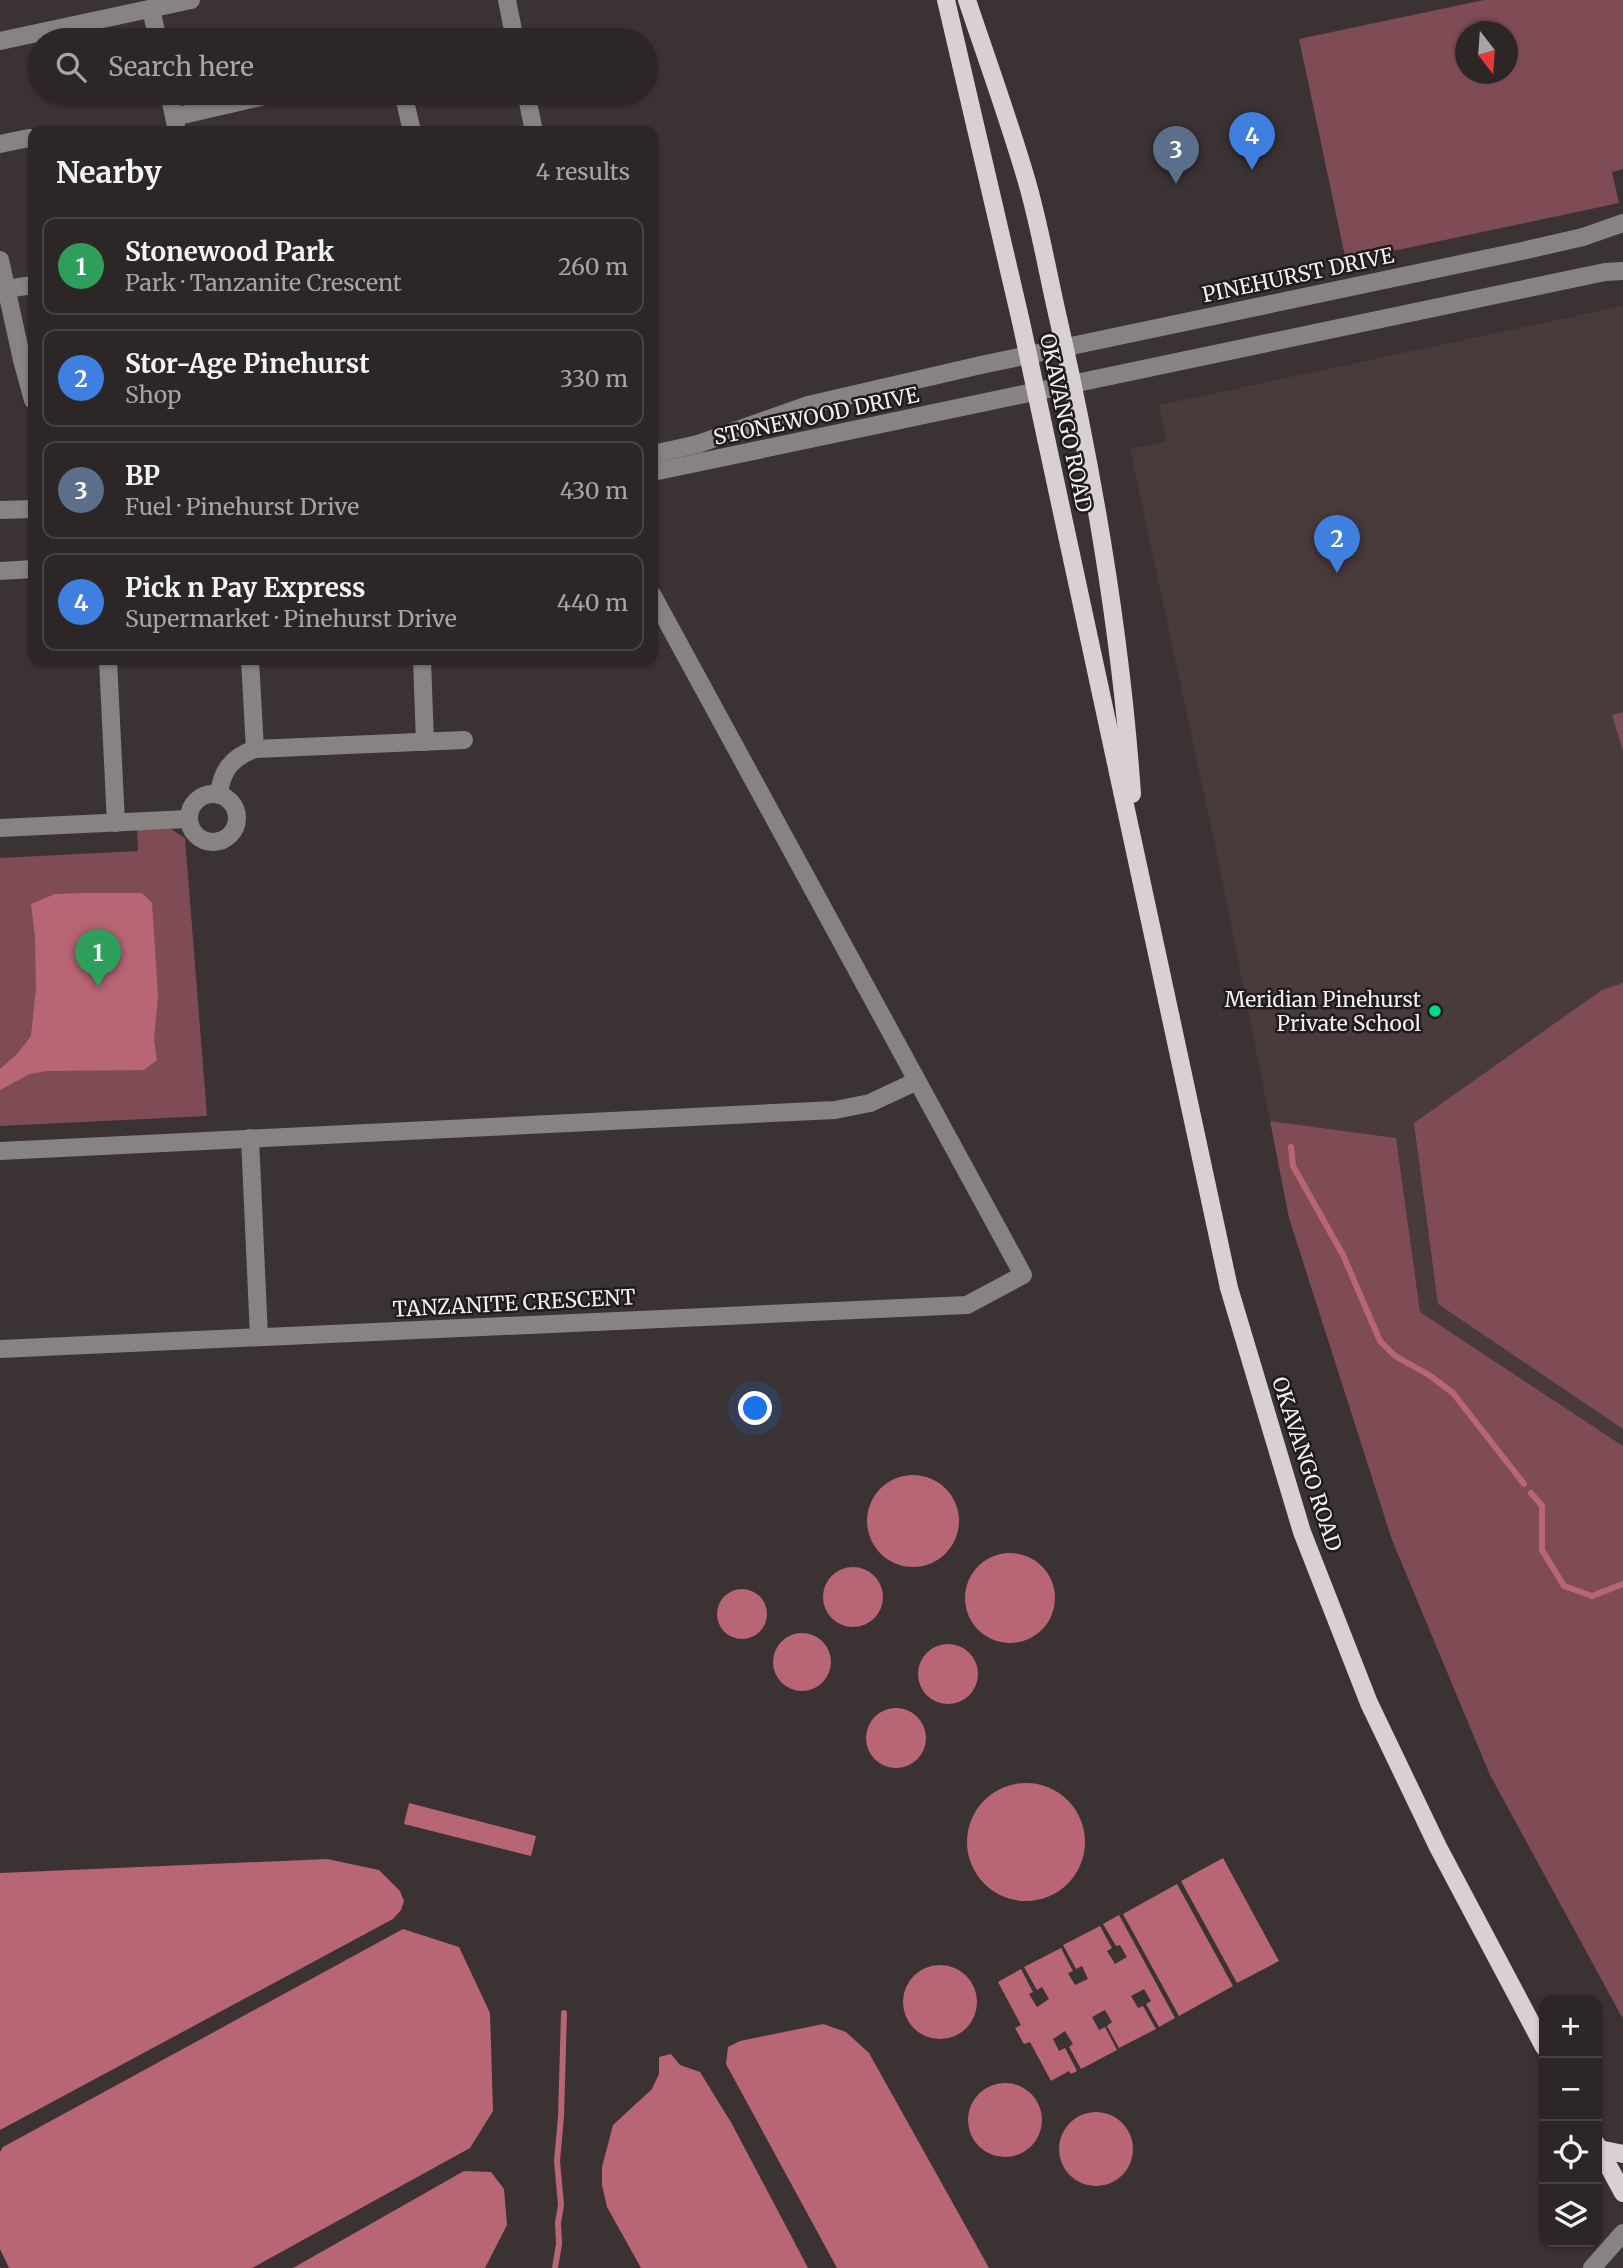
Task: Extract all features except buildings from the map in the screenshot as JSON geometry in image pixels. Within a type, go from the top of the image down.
[{"type":"main road","name":"OKAVANGO ROAD","points":[[946,0],[1028,356],[1229,1288],[1302,1532],[1369,1703],[1438,1847],[1539,2037]]},
{"type":"main road","name":"OKAVANGO ROAD","points":[[967,0],[1028,185],[1095,490],[1127,730],[1136,857]]},
{"type":"main road","points":[[1602,2148],[1623,2154]]},
{"type":"main road","points":[[1602,2154],[1623,2193]]},
{"type":"street","points":[[61,28],[191,0]]},
{"type":"street","points":[[507,0],[513,28]]},
{"type":"street","points":[[151,9],[155,28]]},
{"type":"street","points":[[0,41],[28,35]]},
{"type":"street","points":[[172,105],[176,124],[239,105]]},
{"type":"street","points":[[406,105],[411,126]]},
{"type":"street","points":[[529,105],[533,126]]},
{"type":"street","points":[[0,144],[28,138]]},
{"type":"street","name":"PINEHURST DRIVE","points":[[981,365],[1534,248],[1600,232],[1623,223]]},
{"type":"street","points":[[0,261],[28,379]]},
{"type":"street","points":[[1035,392],[1605,272],[1623,271]]},
{"type":"street","points":[[6,289],[28,286]]},
{"type":"street","name":"STONEWOOD DRIVE","points":[[658,453],[698,444],[808,405],[981,365]]},
{"type":"street","name":"STONEWOOD DRIVE","points":[[658,471],[1035,392]]},
{"type":"street","points":[[0,510],[28,509]]},
{"type":"street","points":[[0,571],[28,569]]},
{"type":"street","points":[[0,1151],[835,1110],[870,1103],[917,1081],[658,605]]},
{"type":"street","points":[[108,665],[116,822]]},
{"type":"street","points":[[250,665],[255,749]]},
{"type":"street","points":[[422,665],[425,742]]},
{"type":"street","points":[[219,794],[220,782],[228,766],[244,753],[255,749],[464,740]]},
{"type":"street","points":[[219,794],[233,804],[237,820],[230,835],[216,842],[208,842],[194,834],[188,819],[190,810],[201,796],[219,794]]},
{"type":"street","points":[[0,828],[188,819]]},
{"type":"street","name":"TANZANITE CRESCENT","points":[[0,1349],[967,1305],[1023,1275],[917,1081]]},
{"type":"street","points":[[250,1138],[259,1338]]},
{"type":"street","points":[[1592,2268],[1623,2234]]},
{"type":"shaded area","points":[[1484,0],[1623,0],[1623,169],[1612,172],[1619,203],[1346,261],[1299,39]]},
{"type":"shaded area","points":[[1623,306],[1623,1446],[1420,1312],[1395,1138],[1270,1121],[1217,855],[1130,449],[1166,441],[1159,405]]},
{"type":"shaded area","points":[[1623,712],[1623,751],[1612,715]]},
{"type":"shaded area","points":[[171,829],[185,838],[207,1116],[0,1126],[0,858],[138,851],[137,830]]},
{"type":"shaded area","points":[[142,893],[152,903],[158,996],[154,1040],[157,1060],[144,1070],[47,1071],[30,1074],[0,1090],[0,1069],[18,1053],[31,1036],[36,988],[31,904],[55,894]]},
{"type":"shaded area","points":[[1623,983],[1623,1429],[1438,1304],[1414,1123],[1602,990]]},
{"type":"shaded area","points":[[1270,1121],[1396,1138],[1420,1312],[1623,1446],[1623,2019],[1490,1775],[1392,1540],[1289,1218]]},
{"type":"shaded area","points":[[913,1475],[931,1478],[946,1488],[956,1503],[959,1521],[956,1539],[946,1554],[931,1564],[913,1567],[895,1564],[880,1554],[870,1539],[867,1521],[870,1503],[880,1488],[895,1478]]},
{"type":"shaded area","points":[[1010,1553],[1027,1556],[1042,1566],[1052,1581],[1055,1598],[1052,1615],[1042,1630],[1027,1640],[1010,1643],[993,1640],[978,1630],[968,1615],[965,1598],[968,1581],[978,1566],[993,1556]]},
{"type":"shaded area","points":[[847,1567],[859,1567],[875,1575],[881,1585],[881,1609],[875,1619],[859,1627],[847,1627],[831,1619],[823,1603],[823,1591],[831,1575]]},
{"type":"shaded area","points":[[742,1589],[759,1597],[767,1614],[759,1631],[742,1639],[725,1631],[717,1614],[725,1597]]},
{"type":"shaded area","points":[[796,1633],[808,1633],[823,1641],[831,1656],[831,1668],[823,1683],[808,1691],[796,1691],[781,1683],[773,1668],[773,1656],[781,1641]]},
{"type":"shaded area","points":[[948,1644],[965,1649],[973,1657],[978,1674],[973,1691],[965,1699],[948,1704],[931,1699],[923,1691],[918,1674],[923,1657],[931,1649]]},
{"type":"shaded area","points":[[890,1708],[902,1708],[921,1721],[926,1738],[924,1750],[913,1763],[902,1768],[890,1768],[871,1755],[866,1744],[866,1732],[879,1713]]},
{"type":"shaded area","points":[[1026,1783],[1037,1784],[1059,1793],[1075,1809],[1084,1831],[1084,1853],[1075,1875],[1059,1891],[1037,1900],[1026,1901],[1015,1900],[993,1891],[977,1875],[968,1853],[967,1842],[968,1831],[977,1809],[993,1793],[1015,1784]]},
{"type":"shaded area","points":[[409,1803],[536,1836],[531,1856],[404,1824]]},
{"type":"shaded area","points":[[1223,1858],[1279,1961],[1237,1983],[1181,1881]]},
{"type":"shaded area","points":[[327,1859],[379,1870],[400,1891],[404,1901],[401,1910],[393,1919],[0,2130],[0,1873]]},
{"type":"shaded area","points":[[1177,1884],[1233,1986],[1179,2016],[1123,1914]]},
{"type":"shaded area","points":[[1119,1915],[1175,2018],[1159,2027],[1146,2004],[1151,2001],[1144,1989],[1131,1996],[1138,2008],[1143,2006],[1156,2029],[1119,2048],[1107,2026],[1112,2022],[1105,2010],[1092,2017],[1099,2030],[1105,2027],[1117,2050],[1081,2069],[1069,2047],[1073,2044],[1065,2031],[1053,2039],[1059,2051],[1065,2048],[1077,2071],[1071,2074],[1069,2071],[1051,2081],[1030,2042],[1024,2044],[1015,2028],[1021,2025],[998,1982],[1021,1969],[1033,1992],[1029,1994],[1037,2007],[1049,1999],[1042,1987],[1037,1990],[1024,1967],[1061,1948],[1073,1971],[1068,1973],[1075,1985],[1088,1979],[1082,1966],[1076,1969],[1063,1945],[1100,1926],[1112,1948],[1107,1951],[1115,1964],[1127,1957],[1120,1945],[1116,1946],[1103,1924]]},
{"type":"shaded area","points":[[403,1929],[459,1947],[490,2013],[493,2111],[470,2148],[252,2268],[9,2268],[0,2249],[0,2152],[3,2147]]},
{"type":"shaded area","points":[[940,1965],[954,1968],[966,1976],[974,1988],[977,2002],[974,2016],[966,2028],[954,2036],[940,2039],[926,2036],[914,2028],[906,2016],[903,2002],[906,1988],[914,1976],[926,1968]]},
{"type":"shaded area","points":[[823,2024],[846,2032],[869,2053],[989,2268],[837,2268],[726,2064],[728,2047],[740,2041]]},
{"type":"shaded area","points":[[671,2054],[680,2065],[700,2072],[732,2124],[808,2268],[641,2268],[607,2207],[602,2185],[602,2167],[613,2125],[652,2089],[659,2074],[659,2057]]},
{"type":"shaded area","points":[[1005,2083],[1019,2086],[1031,2094],[1039,2106],[1042,2120],[1039,2134],[1031,2146],[1019,2154],[1005,2157],[991,2154],[979,2146],[971,2134],[968,2120],[971,2106],[979,2094],[991,2086]]},
{"type":"shaded area","points":[[1096,2112],[1110,2115],[1122,2123],[1130,2135],[1133,2149],[1130,2163],[1122,2175],[1110,2183],[1096,2186],[1082,2183],[1070,2175],[1062,2163],[1059,2149],[1062,2135],[1070,2123],[1082,2115]]},
{"type":"shaded area","points":[[464,2171],[491,2172],[504,2189],[507,2225],[485,2268],[293,2268]]},
{"type":"waterway","points":[[1291,1147],[1293,1166],[1343,1255],[1380,1341],[1395,1356],[1429,1375],[1453,1393],[1524,1484]]},
{"type":"waterway","points":[[1531,1493],[1542,1506],[1542,1550],[1564,1586],[1592,1596],[1623,1584]]},
{"type":"waterway","points":[[555,2268],[561,2205],[557,2161],[564,2013]]},
{"type":"place","name":"Pick n Pay Express","points":[[1252,170]]},
{"type":"place","name":"BP","points":[[1176,184]]},
{"type":"place","name":"Stor-Age Pinehurst","points":[[1337,573]]},
{"type":"place","name":"Stonewood Park","points":[[98,987]]},
{"type":"place","name":"Meridian Pinehurst Private School","points":[[1435,1011]]}]
